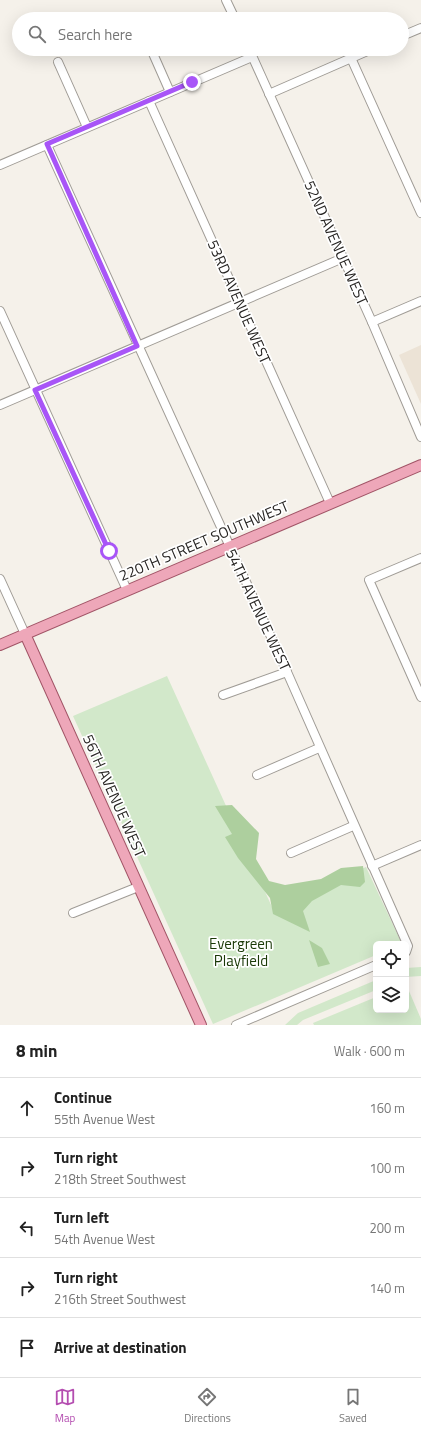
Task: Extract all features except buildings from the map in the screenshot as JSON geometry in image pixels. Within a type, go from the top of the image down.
[{"type":"main road","name":"220TH STREET SOUTHWEST","points":[[0,645],[421,465]]},
{"type":"main road","name":"56TH AVENUE WEST","points":[[25,634],[201,1025]]},
{"type":"street","points":[[226,0],[232,12]]},
{"type":"street","points":[[409,33],[421,28]]},
{"type":"street","points":[[154,56],[170,92]]},
{"type":"street","points":[[0,165],[170,92],[244,56]]},
{"type":"street","name":"52ND AVENUE WEST","points":[[251,56],[372,322],[421,437]]},
{"type":"street","points":[[269,94],[356,56]]},
{"type":"street","points":[[351,58],[421,213]]},
{"type":"street","points":[[58,62],[87,127]]},
{"type":"street","name":"53RD AVENUE WEST","points":[[149,101],[330,503]]},
{"type":"street","name":"54TH AVENUE WEST","points":[[47,144],[137,346],[287,672],[404,941]]},
{"type":"street","points":[[0,405],[343,258]]},
{"type":"street","points":[[372,322],[421,301]]},
{"type":"street","points":[[0,311],[127,590]]},
{"type":"street","points":[[421,558],[369,580],[421,697]]},
{"type":"street","name":"56TH AVENUE WEST","points":[[0,579],[25,634]]},
{"type":"street","points":[[223,695],[287,672]]},
{"type":"street","points":[[257,775],[319,748]]},
{"type":"street","points":[[291,853],[353,826]]},
{"type":"street","points":[[372,866],[421,845]]},
{"type":"street","points":[[73,913],[138,887]]},
{"type":"street","points":[[236,1025],[373,967]]},
{"type":"shaded area","points":[[421,345],[421,404],[399,355]]},
{"type":"green space","name":"Evergreen Playfield","points":[[167,676],[272,907],[366,867],[401,941],[373,941],[373,956],[213,1024],[73,716]]},
{"type":"green space","points":[[232,805],[259,833],[256,859],[269,881],[285,885],[321,879],[341,868],[363,866],[365,882],[360,887],[341,885],[312,901],[303,911],[310,932],[273,914],[270,898],[238,858],[225,837],[232,834],[215,806]]},
{"type":"green space","points":[[309,940],[322,948],[330,964],[318,967]]},
{"type":"green space","points":[[421,967],[421,976],[409,977],[409,968]]},
{"type":"green space","points":[[373,981],[373,991],[303,1020],[297,1025],[285,1025],[298,1013]]},
{"type":"green space","points":[[409,991],[421,1019],[421,1025],[314,1025],[313,1023],[373,998],[373,1013],[409,1013]]},
{"type":"route","points":[[109,551],[35,390],[137,346],[47,144],[192,82]]}]
